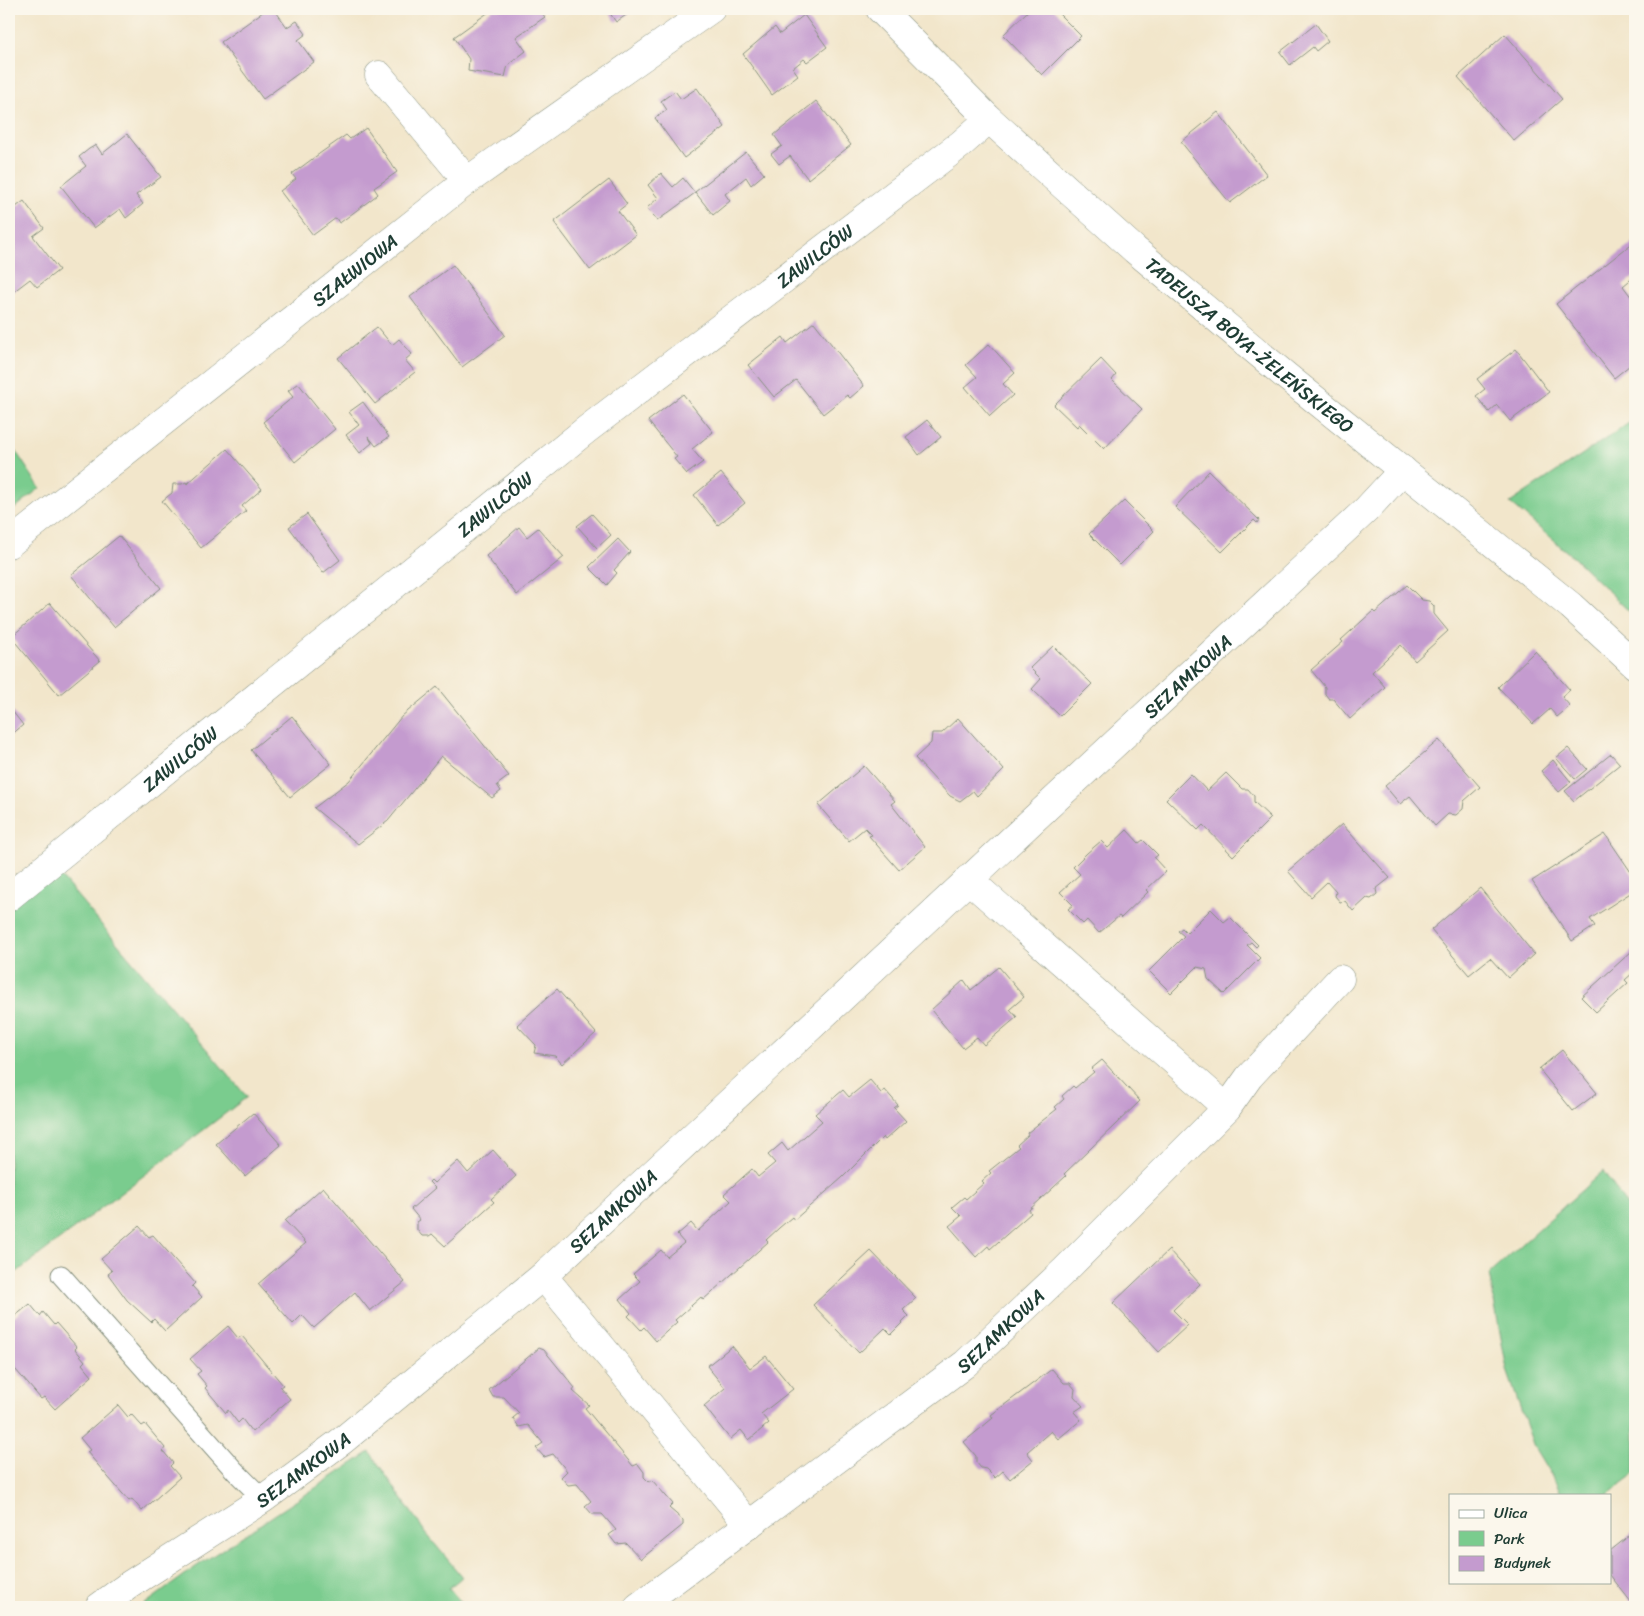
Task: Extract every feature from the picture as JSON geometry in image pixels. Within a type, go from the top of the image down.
[{"type":"street","name":"SZAŁWIOWA","points":[[9,544],[467,181],[711,9]]},
{"type":"street","name":"TADEUSZA BOYA-ŻELEŃSKIEGO","points":[[880,9],[989,119],[1135,250],[1571,606],[1635,665]]},
{"type":"street","points":[[379,75],[467,181]]},
{"type":"street","name":"ZAWILCÓW","points":[[9,897],[586,430],[953,150],[989,119]]},
{"type":"street","name":"SEZAMKOWA","points":[[99,1607],[129,1584],[263,1499],[343,1440],[543,1276],[1366,510],[1403,470]]},
{"type":"street","points":[[968,879],[1227,1108]]},
{"type":"street","name":"SEZAMKOWA","points":[[638,1607],[965,1364],[1065,1270],[1227,1108],[1249,1077],[1340,979]]},
{"type":"street","points":[[543,1276],[749,1525]]},
{"type":"lane","points":[[62,1275],[263,1499]]},
{"type":"green space","points":[[1635,419],[1635,617],[1573,557],[1510,503]]},
{"type":"green space","points":[[9,441],[40,488],[9,513]]},
{"type":"green space","points":[[52,866],[247,1097],[9,1278],[9,901]]},
{"type":"green space","points":[[1603,1171],[1635,1217],[1635,1474],[1608,1494],[1562,1494],[1534,1447],[1507,1370],[1489,1274]]},
{"type":"green space","points":[[370,1452],[425,1532],[462,1577],[449,1588],[465,1607],[141,1607],[197,1566]]},
{"type":"building","points":[[267,9],[274,9],[287,27],[297,21],[306,34],[298,40],[314,62],[263,99],[221,42]]},
{"type":"building","points":[[493,9],[539,9],[545,17],[516,37],[526,51],[508,65],[505,77],[468,71],[469,59],[454,37]]},
{"type":"building","points":[[607,9],[635,9],[616,22]]},
{"type":"building","points":[[1030,9],[1054,9],[1081,36],[1042,75],[1003,35]]},
{"type":"building","points":[[804,15],[827,47],[807,62],[804,59],[793,68],[798,75],[772,95],[743,54],[775,27],[780,34]]},
{"type":"building","points":[[1316,24],[1328,41],[1316,51],[1313,47],[1290,65],[1280,52]]},
{"type":"building","points":[[1505,34],[1562,99],[1514,141],[1458,77]]},
{"type":"building","points":[[697,88],[725,127],[684,158],[655,118],[667,110],[661,101],[675,91],[681,99]]},
{"type":"building","points":[[816,101],[851,145],[808,179],[790,156],[779,164],[771,154],[782,146],[774,135]]},
{"type":"building","points":[[1218,112],[1267,175],[1230,203],[1181,142]]},
{"type":"building","points":[[366,128],[397,172],[374,188],[377,195],[341,222],[339,223],[336,218],[313,235],[280,191],[296,179],[292,174],[319,154],[346,135],[350,139]]},
{"type":"building","points":[[127,134],[161,177],[136,195],[143,204],[126,218],[120,209],[94,228],[61,186],[86,166],[79,157],[89,149],[96,145],[102,154]]},
{"type":"building","points":[[746,152],[764,174],[751,185],[746,177],[725,194],[730,201],[713,215],[695,192]]},
{"type":"building","points":[[661,173],[673,187],[683,178],[695,193],[657,221],[647,208],[658,198],[648,185]]},
{"type":"building","points":[[609,180],[627,204],[618,211],[636,235],[590,270],[554,222]]},
{"type":"building","points":[[24,201],[44,228],[33,236],[59,270],[37,287],[30,279],[9,295],[9,212]]},
{"type":"building","points":[[1635,241],[1635,276],[1623,286],[1635,302],[1635,361],[1614,378],[1556,304]]},
{"type":"building","points":[[453,265],[505,335],[462,367],[410,297]]},
{"type":"building","points":[[814,322],[864,386],[850,398],[847,395],[823,414],[796,380],[774,397],[748,365],[783,337],[787,343]]},
{"type":"building","points":[[377,327],[392,345],[399,339],[412,354],[405,360],[415,372],[375,404],[338,358]]},
{"type":"building","points":[[989,344],[1015,373],[1003,384],[1013,395],[990,416],[965,387],[977,377],[966,365]]},
{"type":"building","points":[[1516,349],[1549,392],[1510,421],[1497,405],[1489,412],[1476,396],[1485,389],[1477,379]]},
{"type":"building","points":[[1101,359],[1116,375],[1112,380],[1142,409],[1104,449],[1079,424],[1077,427],[1054,405]]},
{"type":"building","points":[[298,383],[335,429],[295,462],[263,422],[293,397],[288,391]]},
{"type":"building","points":[[683,394],[713,432],[692,449],[703,462],[687,474],[674,459],[677,457],[648,421]]},
{"type":"building","points":[[363,402],[389,437],[376,446],[368,436],[372,443],[360,453],[346,435],[359,425],[349,412]]},
{"type":"building","points":[[927,420],[941,437],[919,455],[906,437]]},
{"type":"building","points":[[227,449],[262,489],[242,506],[246,511],[201,548],[162,501],[172,493],[173,484],[186,482],[187,484]]},
{"type":"building","points":[[1209,471],[1259,520],[1257,523],[1254,520],[1222,552],[1175,507]]},
{"type":"building","points":[[721,473],[745,503],[718,525],[694,495]]},
{"type":"building","points":[[1124,501],[1154,531],[1120,565],[1089,534]]},
{"type":"building","points":[[307,514],[340,560],[323,573],[289,527]]},
{"type":"building","points":[[592,514],[611,535],[597,548],[577,526]]},
{"type":"building","points":[[519,527],[527,537],[538,528],[564,557],[517,595],[486,556]]},
{"type":"building","points":[[119,536],[161,588],[114,627],[71,575]]},
{"type":"building","points":[[618,539],[630,552],[614,570],[617,573],[607,585],[589,567]]},
{"type":"building","points":[[1407,585],[1422,600],[1429,601],[1434,606],[1434,614],[1448,631],[1415,661],[1401,645],[1372,672],[1385,687],[1350,719],[1333,699],[1329,699],[1325,694],[1325,687],[1311,670],[1343,642],[1341,640],[1373,611],[1375,613]]},
{"type":"building","points":[[50,603],[100,661],[59,695],[11,637]]},
{"type":"building","points":[[1053,646],[1092,684],[1060,716],[1032,689],[1041,679],[1030,668]]},
{"type":"building","points":[[1535,651],[1570,690],[1562,697],[1570,706],[1557,717],[1550,709],[1533,724],[1498,687]]},
{"type":"building","points":[[437,687],[509,776],[497,785],[501,791],[492,798],[441,756],[388,821],[358,844],[314,808],[349,781],[402,716]]},
{"type":"building","points":[[9,707],[23,725],[10,736],[9,735]]},
{"type":"building","points":[[292,716],[331,764],[290,797],[251,750]]},
{"type":"building","points":[[958,718],[1004,770],[977,796],[973,791],[960,801],[950,796],[915,758],[931,743],[932,733],[942,733]]},
{"type":"building","points":[[1439,740],[1480,787],[1464,801],[1463,809],[1456,815],[1448,814],[1435,826],[1410,796],[1400,804],[1385,786]]},
{"type":"building","points":[[1568,748],[1587,769],[1575,779],[1556,758]]},
{"type":"building","points":[[1611,754],[1620,764],[1574,801],[1565,791]]},
{"type":"building","points":[[1553,760],[1571,782],[1559,792],[1541,771]]},
{"type":"building","points":[[864,766],[895,801],[891,804],[925,847],[899,870],[869,836],[872,835],[865,828],[849,841],[818,805]]},
{"type":"building","points":[[1226,773],[1242,789],[1248,789],[1254,796],[1254,802],[1271,818],[1233,856],[1203,825],[1198,830],[1166,799],[1191,774],[1207,791]]},
{"type":"building","points":[[1342,824],[1390,878],[1376,889],[1377,894],[1371,899],[1367,898],[1353,911],[1345,901],[1340,902],[1335,896],[1336,892],[1327,882],[1311,897],[1288,871]]},
{"type":"building","points":[[1127,830],[1139,843],[1143,840],[1158,855],[1154,858],[1166,871],[1146,890],[1148,892],[1121,918],[1119,916],[1099,933],[1087,920],[1083,924],[1068,909],[1073,905],[1060,892],[1080,874],[1073,867],[1087,853],[1101,841],[1108,848]]},
{"type":"building","points":[[1605,834],[1635,878],[1635,890],[1590,919],[1595,926],[1572,941],[1532,881]]},
{"type":"building","points":[[1480,888],[1534,954],[1508,978],[1490,958],[1469,975],[1431,930]]},
{"type":"building","points":[[1211,909],[1224,922],[1230,917],[1258,945],[1256,947],[1251,942],[1247,945],[1260,958],[1224,994],[1208,979],[1206,969],[1197,967],[1171,993],[1149,971],[1184,936],[1178,931],[1182,928],[1187,933]]},
{"type":"building","points":[[1632,951],[1635,954],[1635,971],[1625,980],[1628,983],[1596,1012],[1581,997]]},
{"type":"building","points":[[999,967],[1024,997],[1010,1009],[1017,1017],[984,1045],[977,1037],[963,1048],[931,1010],[964,980],[971,990]]},
{"type":"building","points":[[557,989],[596,1033],[562,1064],[555,1056],[534,1053],[536,1045],[517,1025]]},
{"type":"building","points":[[1562,1050],[1597,1093],[1573,1111],[1539,1069]]},
{"type":"building","points":[[1102,1060],[1140,1101],[1064,1174],[1066,1176],[1029,1210],[1031,1213],[990,1249],[988,1246],[976,1257],[949,1226],[961,1216],[952,1207],[964,1197],[966,1199],[984,1183],[982,1181],[991,1173],[989,1171],[1019,1147],[1017,1145],[1028,1135],[1027,1133],[1057,1109],[1055,1107],[1064,1099],[1062,1096],[1094,1072],[1091,1069]]},
{"type":"building","points":[[870,1080],[881,1093],[885,1090],[898,1105],[894,1108],[906,1121],[885,1140],[883,1137],[842,1178],[794,1220],[792,1217],[779,1228],[766,1240],[768,1242],[703,1300],[701,1297],[675,1320],[677,1322],[656,1341],[644,1327],[641,1330],[628,1316],[631,1313],[620,1299],[640,1281],[633,1274],[661,1250],[667,1257],[684,1243],[677,1235],[691,1223],[698,1231],[731,1201],[724,1194],[752,1169],[758,1177],[775,1163],[768,1155],[782,1143],[788,1151],[822,1121],[815,1114],[843,1090],[849,1097]]},
{"type":"building","points":[[253,1113],[281,1145],[245,1176],[216,1144]]},
{"type":"building","points":[[493,1150],[516,1176],[491,1199],[494,1202],[445,1246],[432,1234],[422,1236],[417,1230],[417,1222],[420,1220],[411,1209],[435,1188],[429,1182],[431,1180],[434,1183],[458,1161],[468,1173]]},
{"type":"building","points":[[323,1187],[405,1282],[370,1311],[355,1292],[314,1328],[302,1315],[293,1324],[258,1284],[306,1243],[285,1221]]},
{"type":"building","points":[[139,1226],[149,1237],[153,1235],[195,1283],[192,1286],[202,1297],[165,1331],[154,1319],[151,1322],[127,1300],[108,1274],[112,1271],[101,1259]]},
{"type":"building","points":[[1169,1250],[1200,1284],[1173,1310],[1188,1325],[1159,1352],[1113,1303]]},
{"type":"building","points":[[871,1251],[916,1298],[903,1310],[909,1316],[891,1334],[885,1328],[859,1353],[813,1305]]},
{"type":"building","points":[[30,1304],[40,1316],[43,1312],[54,1325],[56,1323],[77,1347],[75,1349],[85,1361],[82,1364],[92,1376],[55,1409],[44,1397],[41,1399],[9,1362],[9,1321]]},
{"type":"building","points":[[228,1326],[238,1338],[242,1336],[283,1385],[280,1387],[290,1399],[252,1432],[242,1419],[238,1423],[228,1410],[226,1413],[205,1388],[207,1386],[197,1374],[201,1371],[190,1359]]},
{"type":"building","points":[[732,1346],[750,1368],[766,1356],[793,1389],[761,1414],[769,1423],[749,1440],[741,1430],[730,1439],[704,1406],[725,1388],[707,1366]]},
{"type":"building","points":[[539,1348],[544,1350],[575,1388],[573,1391],[589,1405],[585,1408],[633,1466],[638,1464],[644,1472],[644,1477],[649,1482],[652,1480],[673,1504],[669,1508],[683,1520],[683,1525],[641,1559],[626,1543],[616,1544],[609,1535],[616,1530],[602,1514],[592,1514],[585,1506],[591,1501],[577,1484],[568,1485],[561,1477],[567,1471],[553,1454],[544,1457],[536,1448],[543,1443],[528,1425],[519,1427],[513,1418],[519,1413],[504,1397],[493,1397],[489,1390]]},
{"type":"building","points":[[1052,1369],[1064,1383],[1070,1383],[1075,1389],[1074,1396],[1083,1406],[1074,1412],[1081,1420],[1058,1439],[1051,1431],[1027,1452],[1033,1460],[1010,1479],[1003,1471],[995,1478],[986,1469],[981,1468],[976,1462],[976,1456],[964,1442],[993,1418],[991,1415]]},
{"type":"building","points":[[118,1405],[128,1417],[131,1414],[142,1426],[145,1424],[165,1448],[163,1451],[173,1463],[170,1466],[180,1477],[142,1511],[132,1499],[129,1501],[108,1477],[87,1452],[90,1450],[80,1438]]},
{"type":"building","points":[[1635,1531],[1635,1607],[1612,1578],[1612,1549]]}]
